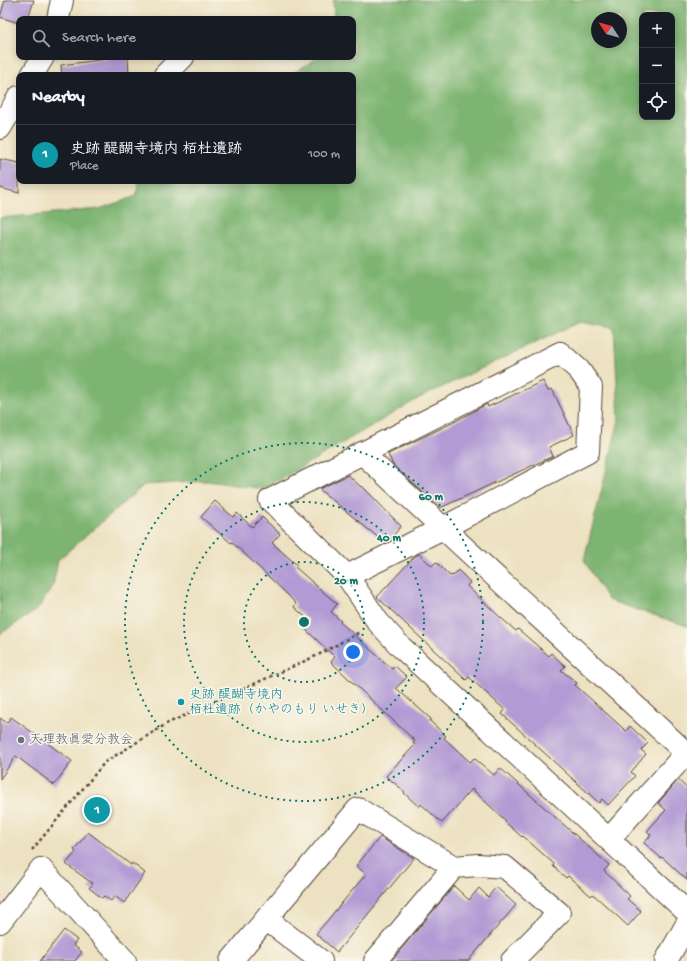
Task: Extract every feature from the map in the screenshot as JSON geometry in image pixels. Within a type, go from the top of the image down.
[{"type":"street","points":[[59,16],[62,0]]},
{"type":"street","points":[[34,72],[41,60]]},
{"type":"street","points":[[168,72],[180,60]]},
{"type":"street","points":[[5,127],[16,103]]},
{"type":"street","points":[[347,576],[443,528],[588,452],[591,387],[579,370],[560,353],[270,500],[347,576],[378,622],[401,647],[687,912]]},
{"type":"street","points":[[362,453],[687,753],[609,839]]},
{"type":"street","points":[[231,961],[358,809],[454,867],[478,865],[505,867],[559,913],[512,961]]},
{"type":"street","points":[[374,961],[454,867]]},
{"type":"street","points":[[0,922],[40,869],[114,957]]},
{"type":"street","points":[[266,919],[321,961]]},
{"type":"street","points":[[666,961],[687,924]]},
{"type":"path","points":[[62,813],[105,762],[168,723],[318,655],[378,622]]},
{"type":"green space","points":[[333,0],[687,0],[687,626],[608,600],[584,560],[619,420],[614,327],[582,321],[421,397],[264,489],[207,481],[144,485],[58,560],[53,586],[37,610],[0,634],[0,218],[99,209],[136,196],[138,184],[356,184],[356,72],[295,72],[314,60],[356,60],[356,16],[334,16]]},
{"type":"building","points":[[5,0],[34,0],[29,16],[16,16],[16,22],[0,17]]},
{"type":"building","points":[[99,60],[128,60],[129,72],[62,72],[61,65]]},
{"type":"building","points":[[0,159],[16,162],[16,184],[19,184],[19,193],[0,188]]},
{"type":"building","points":[[543,381],[548,391],[552,389],[574,435],[549,447],[553,456],[440,508],[393,465],[388,454],[487,404],[488,407]]},
{"type":"building","points":[[348,475],[361,487],[362,486],[401,526],[388,542],[385,543],[319,489]]},
{"type":"building","points":[[215,501],[233,517],[237,513],[252,527],[262,517],[280,534],[272,543],[297,565],[295,567],[337,604],[331,612],[341,621],[340,622],[392,669],[395,666],[407,677],[396,688],[431,719],[430,721],[446,736],[444,738],[470,762],[474,758],[494,775],[500,768],[609,865],[604,871],[630,896],[627,899],[641,911],[628,926],[593,894],[591,896],[568,876],[566,878],[553,866],[554,864],[505,822],[506,821],[472,789],[442,823],[421,804],[419,807],[404,793],[405,792],[386,776],[415,745],[413,743],[415,741],[331,662],[335,657],[303,627],[309,620],[294,607],[296,604],[288,595],[232,542],[231,543],[201,517]]},
{"type":"building","points":[[419,554],[432,566],[436,562],[450,576],[453,576],[458,570],[470,582],[467,586],[500,617],[516,631],[518,629],[549,656],[551,653],[565,666],[561,670],[577,683],[575,685],[626,731],[630,726],[648,743],[641,750],[646,754],[631,772],[635,776],[608,805],[602,799],[599,803],[502,714],[505,710],[469,677],[466,680],[377,597],[414,557]]},
{"type":"building","name":"天理教眞愛分教会","points":[[11,717],[72,761],[54,785],[16,756],[0,779],[0,718],[7,723]]},
{"type":"building","points":[[678,780],[687,788],[687,880],[644,843],[651,835],[647,831],[666,810],[658,803]]},
{"type":"building","points":[[88,832],[131,865],[132,863],[145,873],[124,903],[115,896],[111,901],[104,896],[102,898],[89,888],[93,884],[66,864],[76,852],[74,850]]},
{"type":"building","points":[[380,837],[414,858],[337,952],[316,934],[366,874],[356,866]]},
{"type":"building","points":[[454,886],[469,900],[479,888],[488,897],[496,887],[516,905],[468,961],[391,961]]},
{"type":"building","points":[[64,930],[77,940],[73,945],[82,952],[75,961],[40,961]]},
{"type":"place","name":"史跡 醍醐寺境内 栢杜遺跡（かやのもり いせき）","points":[[181,702]]},
{"type":"place","name":"天理教眞愛分教会","points":[[21,740]]},
{"type":"place","name":"史跡 醍醐寺境内 栢杜遺跡","points":[[97,810]]}]
